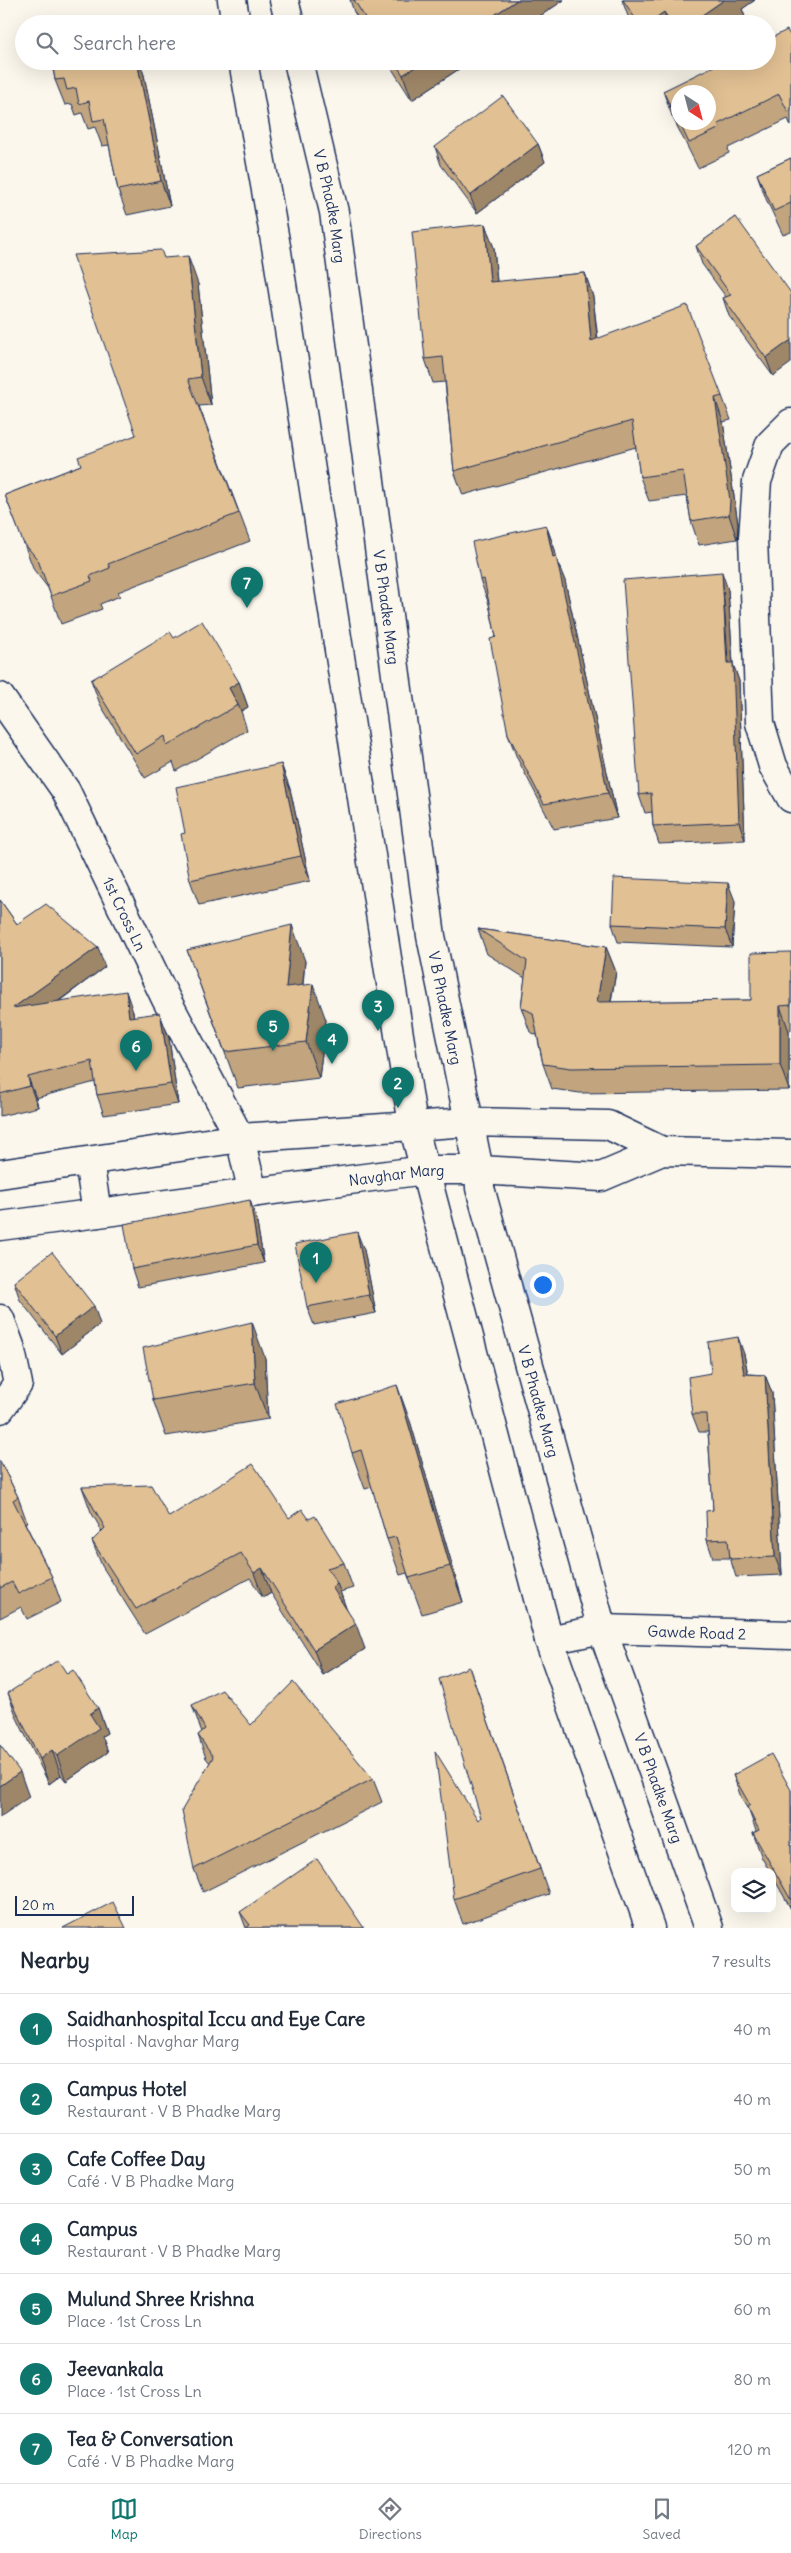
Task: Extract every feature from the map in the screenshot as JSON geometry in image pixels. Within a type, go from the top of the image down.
[{"type":"street","points":[[232,0],[234,15]]},
{"type":"street","points":[[284,0],[288,15]]},
{"type":"street","points":[[245,70],[278,262],[413,1125],[549,1640],[650,1928]]},
{"type":"street","name":"V B Phadke Marg","points":[[300,70],[334,212],[431,936],[479,1170],[480,1188],[602,1629],[709,1928]]},
{"type":"street","points":[[791,422],[770,444],[757,481],[753,538],[760,723],[772,766],[791,798]]},
{"type":"street","name":"1st Cross Ln","points":[[0,697],[66,791],[166,999],[240,1138],[253,1193]]},
{"type":"street","points":[[0,1174],[240,1138],[469,1122],[608,1125],[662,1151]]},
{"type":"street","name":"Navghar Marg","points":[[0,1226],[425,1170],[479,1170],[601,1177],[662,1151],[791,1154]]},
{"type":"street","points":[[89,1161],[97,1213]]},
{"type":"street","points":[[0,1319],[10,1346],[18,1384],[0,1409]]},
{"type":"street","name":"Gawde Road 2","points":[[549,1640],[602,1629],[791,1635]]},
{"type":"building","points":[[354,0],[517,0],[494,15],[363,15]]},
{"type":"building","points":[[623,0],[724,0],[702,15],[666,15],[664,12],[660,15],[633,15]]},
{"type":"building","points":[[787,30],[791,37],[791,110],[788,112],[779,94],[718,124],[720,128],[716,130],[716,85],[675,85],[706,70],[776,70],[776,36]]},
{"type":"building","points":[[53,70],[139,70],[161,181],[118,190],[104,119],[93,121],[89,101],[79,104],[76,88],[67,90],[64,79],[55,80]]},
{"type":"building","points":[[400,70],[410,70],[403,75]]},
{"type":"building","points":[[671,87],[671,108],[663,91]]},
{"type":"building","points":[[503,96],[538,144],[470,196],[435,147]]},
{"type":"building","points":[[683,130],[716,130],[689,143]]},
{"type":"building","points":[[791,158],[791,203],[774,211],[757,174]]},
{"type":"building","points":[[736,217],[791,293],[791,340],[766,358],[723,298],[731,295],[696,246]]},
{"type":"building","points":[[485,224],[490,282],[585,273],[591,341],[687,305],[722,396],[715,398],[730,500],[729,515],[691,521],[683,471],[640,477],[632,421],[454,471],[443,357],[425,359],[412,232]]},
{"type":"building","points":[[161,250],[164,258],[188,256],[201,377],[188,379],[239,513],[108,564],[110,568],[90,576],[92,581],[51,596],[38,560],[23,542],[5,495],[81,465],[78,457],[136,435],[73,255]]},
{"type":"building","points":[[546,525],[553,557],[556,556],[608,793],[544,804],[508,734],[490,639],[496,637],[484,579],[480,580],[472,542]]},
{"type":"building","points":[[722,572],[727,663],[733,663],[739,822],[653,826],[651,793],[639,795],[623,580]]},
{"type":"building","points":[[202,621],[239,682],[229,688],[238,705],[167,746],[165,736],[136,754],[91,680],[170,632],[174,638]]},
{"type":"building","points":[[281,764],[301,856],[190,880],[181,834],[185,833],[176,787]]},
{"type":"building","points":[[614,878],[728,883],[725,929],[612,924]]},
{"type":"building","points":[[0,900],[17,924],[46,904],[98,947],[13,1008],[126,991],[129,1017],[159,1013],[161,1017],[171,1084],[97,1095],[92,1061],[28,1077],[30,1086],[0,1094]]},
{"type":"building","points":[[292,925],[286,987],[313,984],[306,1042],[225,1052],[187,950]]},
{"type":"building","points":[[478,929],[606,947],[597,1002],[751,1000],[751,953],[791,952],[791,1005],[780,1006],[780,1065],[571,1068],[543,1064],[533,1013],[521,1007],[527,961]]},
{"type":"building","points":[[250,1200],[257,1245],[132,1269],[124,1224]]},
{"type":"building","points":[[357,1232],[369,1295],[307,1307],[295,1244]]},
{"type":"building","points":[[52,1252],[94,1306],[55,1336],[14,1282]]},
{"type":"building","points":[[252,1322],[255,1383],[153,1400],[143,1348]]},
{"type":"building","points":[[738,1337],[744,1374],[765,1375],[775,1557],[730,1559],[728,1539],[707,1540],[706,1511],[713,1510],[707,1414],[692,1414],[688,1377],[711,1373],[708,1342]]},
{"type":"building","points":[[397,1385],[450,1566],[409,1578],[396,1537],[387,1539],[361,1450],[352,1453],[337,1404]]},
{"type":"building","points":[[0,1461],[18,1497],[13,1500],[52,1577],[18,1594],[12,1582],[0,1588]]},
{"type":"building","points":[[253,1464],[289,1518],[302,1509],[309,1519],[315,1516],[344,1563],[327,1568],[337,1583],[332,1587],[356,1624],[314,1650],[262,1568],[254,1573],[241,1553],[136,1609],[92,1541],[105,1528],[82,1487],[151,1485],[169,1517]]},
{"type":"building","points":[[58,1660],[67,1674],[73,1670],[98,1708],[90,1714],[99,1728],[57,1756],[52,1750],[40,1759],[8,1693]]},
{"type":"building","points":[[469,1667],[540,1869],[454,1899],[435,1751],[478,1820],[481,1818],[439,1679]]},
{"type":"building","points":[[293,1682],[373,1779],[194,1869],[182,1810],[213,1757],[198,1735],[205,1729],[192,1705],[222,1690],[251,1725]]},
{"type":"building","points":[[0,1745],[20,1772],[0,1786]]},
{"type":"building","points":[[771,1754],[791,1790],[791,1900],[776,1874],[776,1868],[773,1868],[753,1833],[759,1830],[747,1807],[750,1805],[733,1775]]},
{"type":"building","points":[[317,1859],[364,1928],[246,1928],[250,1925],[240,1912]]},
{"type":"building","points":[[113,1902],[126,1928],[63,1928]]},
{"type":"place","name":"Tea & Conversation","points":[[247,608]]},
{"type":"place","name":"Cafe Coffee Day","points":[[378,1031]]},
{"type":"place","name":"Mulund Shree Krishna","points":[[273,1051]]},
{"type":"place","name":"Campus","points":[[332,1064]]},
{"type":"place","name":"Jeevankala","points":[[136,1071]]},
{"type":"place","name":"Campus Hotel","points":[[398,1108]]},
{"type":"place","name":"Saidhanhospital Iccu and Eye Care","points":[[316,1283]]}]
